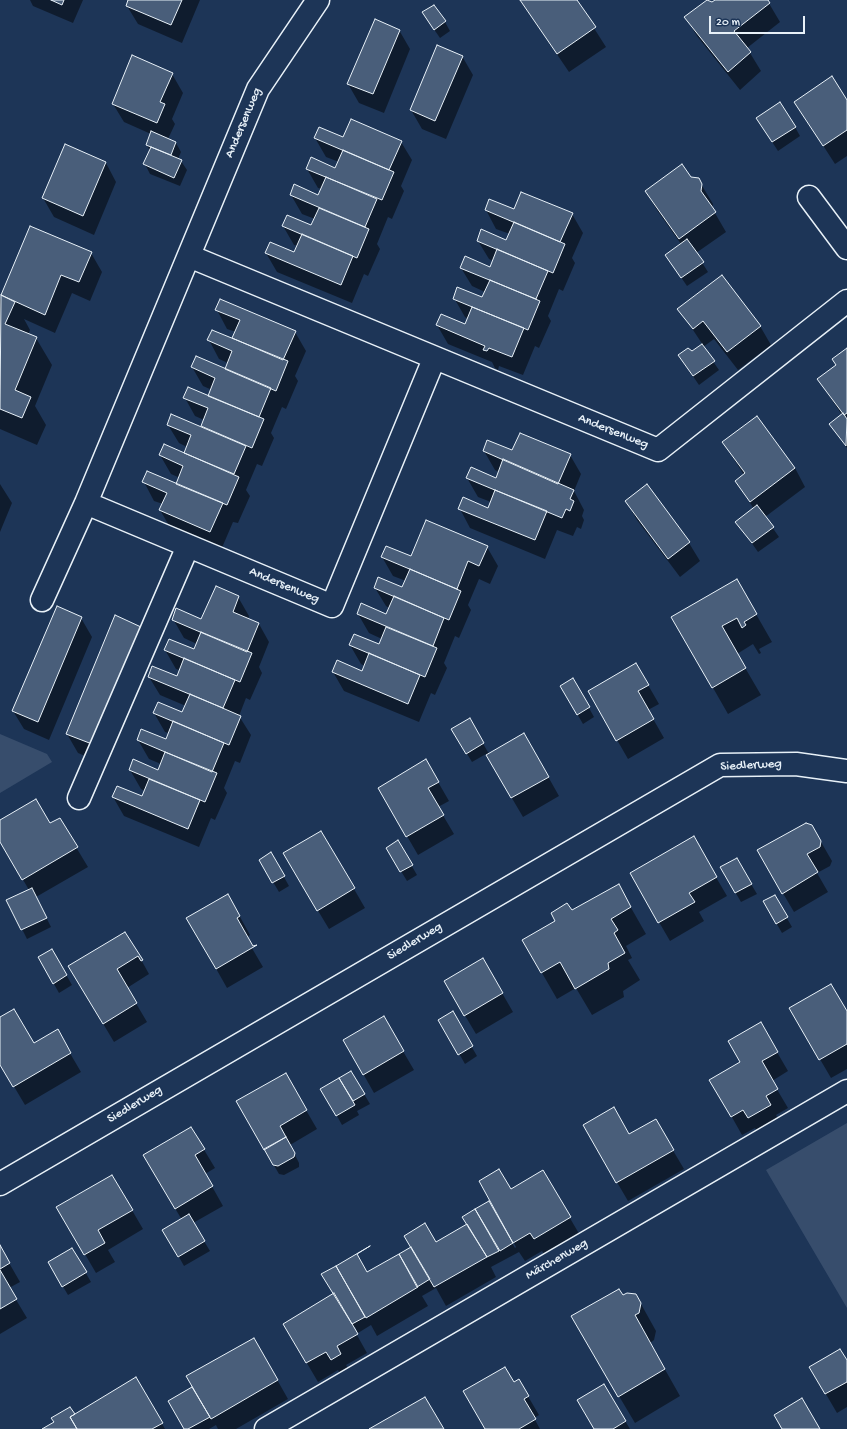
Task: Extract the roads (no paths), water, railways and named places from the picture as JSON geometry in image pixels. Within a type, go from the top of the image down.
[{"type":"street","name":"Andersenweg","points":[[42,600],[86,503],[258,89],[318,0]]},
{"type":"street","points":[[809,197],[847,248]]},
{"type":"street","name":"Andersenweg","points":[[189,256],[434,359],[658,450],[847,301]]},
{"type":"street","name":"Andersenweg","points":[[86,503],[332,606],[434,359]]},
{"type":"street","points":[[79,798],[188,546]]},
{"type":"street","name":"Siedlerweg","points":[[0,1184],[720,764],[796,764],[847,771]]},
{"type":"street","name":"Märchenweg","points":[[266,1429],[847,1091]]}]
